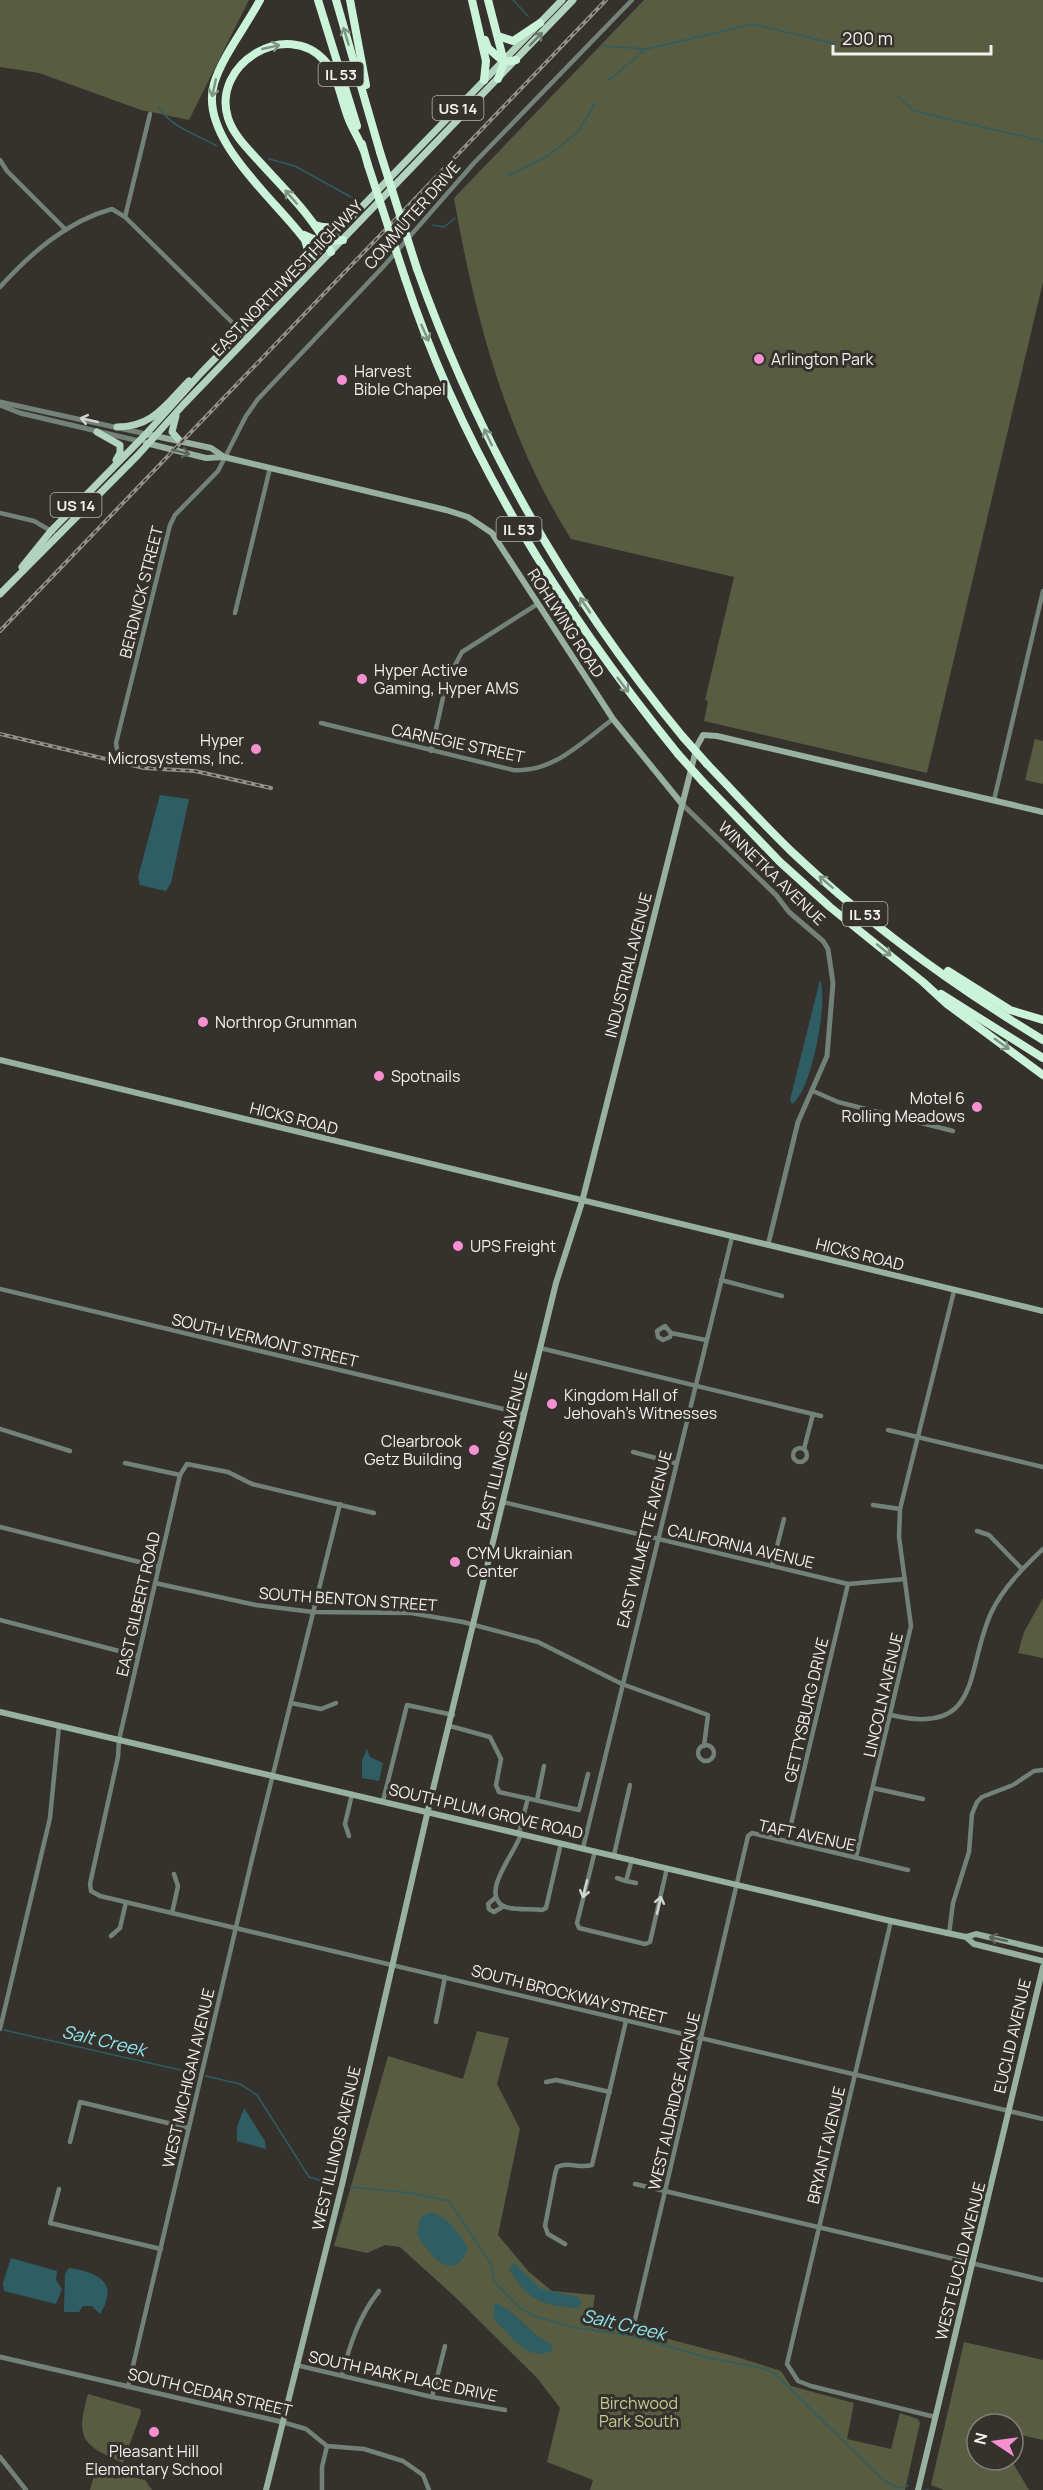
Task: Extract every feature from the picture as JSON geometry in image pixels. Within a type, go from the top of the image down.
[{"type":"highway","points":[[260,0],[217,75],[211,97],[212,111],[226,145],[298,231],[309,249],[306,264]]},
{"type":"highway","name":"IL 53","points":[[318,0],[417,315],[455,403],[525,542],[610,667],[678,754],[789,869],[923,982],[1043,1058]]},
{"type":"highway","name":"IL 53","points":[[336,0],[380,152],[417,268],[448,350],[498,460],[558,565],[650,697],[707,764],[791,850],[906,948],[1043,1040]]},
{"type":"highway","points":[[350,0],[375,132]]},
{"type":"highway","points":[[472,0],[486,61],[484,80]]},
{"type":"highway","points":[[488,0],[504,62],[498,79]]},
{"type":"highway","points":[[477,20],[488,48],[504,62]]},
{"type":"highway","points":[[498,36],[513,41],[540,23]]},
{"type":"highway","points":[[332,252],[315,225],[249,150],[230,124],[227,96],[236,69],[256,52],[275,45],[297,46],[317,55],[324,61],[336,81],[349,122],[363,149]]},
{"type":"highway","points":[[504,62],[516,60]]},
{"type":"highway","points":[[315,225],[328,229],[347,220]]},
{"type":"highway","points":[[298,231],[313,241],[327,243],[343,240]]},
{"type":"highway","points":[[906,948],[929,958],[1010,1010],[1043,1020]]},
{"type":"highway","points":[[923,982],[947,1004],[1043,1075]]},
{"type":"main road","name":"EAST NORTHWEST HIGHWAY","points":[[150,435],[201,373],[562,0]]},
{"type":"main road","name":"EAST NORTHWEST HIGHWAY","points":[[0,594],[58,537],[143,442],[183,405],[332,252],[573,0]]},
{"type":"main road","points":[[117,427],[132,427],[150,420],[193,377],[201,373]]},
{"type":"main road","points":[[179,440],[172,432],[172,424],[183,405]]},
{"type":"main road","points":[[97,432],[120,445],[120,453],[112,467]]},
{"type":"main road","name":"ROHLWING ROAD","points":[[150,435],[211,448],[224,458]]},
{"type":"main road","name":"EAST NORTHWEST HIGHWAY","points":[[19,573],[26,558],[51,531],[112,467],[143,442]]},
{"type":"main road","name":"ROHLWING ROAD","points":[[143,442],[206,458],[224,458],[270,468],[468,517],[484,526],[500,543],[536,605],[613,719],[682,804]]},
{"type":"main road","name":"INDUSTRIAL AVENUE","points":[[582,1203],[682,804],[702,735],[717,736],[994,800]]},
{"type":"main road","points":[[994,800],[1043,812]]},
{"type":"main road","name":"HICKS ROAD","points":[[0,1060],[582,1203],[671,1222],[1043,1311]]},
{"type":"main road","name":"EAST ILLINOIS AVENUE","points":[[428,1810],[453,1715],[556,1283],[582,1203]]},
{"type":"main road","name":"SOUTH PLUM GROVE ROAD","points":[[0,1712],[428,1810],[891,1921],[966,1937],[976,1934],[1043,1950]]},
{"type":"main road","name":"WEST ILLINOIS AVENUE","points":[[266,2490],[342,2185],[428,1810]]},
{"type":"main road","name":"SOUTH PLUM GROVE ROAD","points":[[966,1937],[974,1944],[1043,1961]]},
{"type":"main road","name":"EUCLID AVENUE","points":[[1009,2111],[1043,1966]]},
{"type":"main road","name":"WEST EUCLID AVENUE","points":[[936,2417],[1009,2111]]},
{"type":"main road","points":[[918,2490],[936,2417]]},
{"type":"street","name":"COMMUTER DRIVE","points":[[224,458],[258,399],[383,267],[474,164],[632,0]]},
{"type":"street","points":[[125,217],[150,114]]},
{"type":"street","points":[[0,160],[7,171],[66,230]]},
{"type":"street","points":[[0,287],[30,256],[66,230],[112,209],[125,217],[248,338]]},
{"type":"street","points":[[0,403],[150,435]]},
{"type":"street","points":[[0,403],[20,413],[143,442]]},
{"type":"street","name":"BERDNICK STREET","points":[[117,749],[116,743],[170,525],[175,515],[218,471],[224,458]]},
{"type":"street","points":[[235,613],[270,468]]},
{"type":"street","points":[[0,513],[34,521],[58,537]]},
{"type":"street","points":[[994,800],[1043,591]]},
{"type":"street","points":[[431,751],[447,680],[460,655],[536,605]]},
{"type":"street","name":"CARNEGIE STREET","points":[[321,723],[513,770],[538,769],[562,756],[613,719]]},
{"type":"street","name":"WINNETKA AVENUE","points":[[682,804],[776,895],[789,912],[823,941],[828,949],[833,982],[827,1056],[798,1122],[768,1245]]},
{"type":"street","points":[[813,1091],[838,1102],[953,1131]]},
{"type":"street","name":"EAST WILMETTE AVENUE","points":[[583,1848],[675,1462],[732,1237]]},
{"type":"street","points":[[721,1280],[782,1296]]},
{"type":"street","name":"SOUTH VERMONT STREET","points":[[0,1289],[524,1414]]},
{"type":"street","name":"LINCOLN AVENUE","points":[[856,1857],[911,1626],[899,1537],[900,1509],[954,1291]]},
{"type":"street","points":[[671,1333],[706,1340]]},
{"type":"street","points":[[540,1348],[821,1416]]},
{"type":"street","points":[[804,1449],[813,1414]]},
{"type":"street","points":[[0,1429],[70,1451]]},
{"type":"street","points":[[888,1430],[1043,1467]]},
{"type":"street","points":[[633,1452],[675,1462]]},
{"type":"street","points":[[125,1462],[180,1475],[187,1464],[197,1464],[228,1472],[252,1484],[374,1513]]},
{"type":"street","name":"EAST GILBERT ROAD","points":[[91,1891],[90,1884],[119,1740],[180,1475]]},
{"type":"street","name":"CALIFORNIA AVENUE","points":[[503,1502],[848,1584],[905,1579]]},
{"type":"street","name":"WEST MICHIGAN AVENUE","points":[[128,2387],[235,1928],[340,1504]]},
{"type":"street","points":[[873,1505],[900,1509]]},
{"type":"street","points":[[772,1566],[784,1519]]},
{"type":"street","points":[[0,1527],[159,1567]]},
{"type":"street","points":[[977,1532],[989,1535],[1022,1569]]},
{"type":"street","points":[[891,1715],[914,1720],[938,1718],[957,1706],[970,1687],[992,1612],[1022,1569],[1043,1549]]},
{"type":"street","name":"SOUTH BENTON STREET","points":[[155,1583],[256,1605],[313,1612],[411,1613],[473,1624],[538,1642],[622,1684],[708,1715],[704,1746]]},
{"type":"street","name":"GETTYSBURG DRIVE","points":[[787,1840],[848,1584]]},
{"type":"street","points":[[0,1620],[138,1656]]},
{"type":"street","points":[[291,1703],[321,1709],[336,1703]]},
{"type":"street","points":[[383,1801],[407,1705],[453,1715]]},
{"type":"street","points":[[0,2029],[50,1818],[59,1726]]},
{"type":"street","points":[[450,1726],[490,1737],[501,1761],[497,1790],[579,1810],[588,1774]]},
{"type":"street","points":[[537,1800],[544,1766]]},
{"type":"street","points":[[949,1934],[953,1903],[969,1852],[972,1814],[977,1802],[982,1797],[1014,1785],[1034,1771],[1043,1770]]},
{"type":"street","points":[[614,1855],[630,1785]]},
{"type":"street","points":[[873,1788],[922,1799]]},
{"type":"street","points":[[349,1836],[345,1824],[352,1794]]},
{"type":"street","points":[[528,1798],[516,1850],[500,1875],[494,1889],[495,1898],[504,1906],[542,1910],[546,1908],[561,1843]]},
{"type":"street","name":"TAFT AVENUE","points":[[737,1884],[748,1836],[752,1833],[908,1870]]},
{"type":"street","points":[[595,1851],[577,1925],[579,1928],[645,1944],[650,1942],[667,1867]]},
{"type":"street","points":[[626,1881],[632,1859]]},
{"type":"street","points":[[172,1913],[178,1886],[174,1874]]},
{"type":"street","points":[[617,1878],[636,1883]]},
{"type":"street","name":"WEST ALDRIDGE AVENUE","points":[[634,2325],[737,1884]]},
{"type":"street","name":"SOUTH BROCKWAY STREET","points":[[91,1891],[126,1902],[1043,2119]]},
{"type":"street","points":[[495,1898],[488,1904],[489,1910],[494,1912],[504,1906]]},
{"type":"street","points":[[111,1936],[120,1928],[126,1902]]},
{"type":"street","name":"BRYANT AVENUE","points":[[891,1921],[787,2364],[798,2381],[810,2386],[936,2417]]},
{"type":"street","points":[[436,2022],[445,1977]]},
{"type":"street","points":[[565,2244],[548,2234],[545,2226],[555,2174],[557,2167],[564,2164],[582,2167],[592,2165],[627,2021]]},
{"type":"street","points":[[546,2082],[556,2079],[610,2092]]},
{"type":"street","points":[[70,2142],[80,2102],[189,2127]]},
{"type":"street","points":[[635,2184],[1043,2280]]},
{"type":"street","points":[[59,2189],[50,2223],[161,2249]]},
{"type":"street","points":[[342,2374],[349,2347],[367,2307],[379,2291]]},
{"type":"street","points":[[432,2397],[445,2346]]},
{"type":"street","name":"SOUTH CEDAR STREET","points":[[0,2357],[306,2428],[327,2446]]},
{"type":"street","name":"SOUTH PARK PLACE DRIVE","points":[[296,2365],[432,2397],[505,2410]]},
{"type":"street","points":[[322,2490],[321,2467],[327,2446],[364,2449],[403,2461],[423,2475],[429,2490]]},
{"type":"street","points":[[0,2457],[26,2490]]},
{"type":"green space","points":[[0,0],[249,0],[189,120],[141,110],[39,73],[0,67]]},
{"type":"green space","name":"Arlington Park","points":[[644,0],[1043,0],[1043,282],[927,773],[704,721],[708,701],[705,700],[734,577],[571,539],[548,500],[511,418],[483,331],[454,198]]},
{"type":"green space","points":[[1035,739],[1043,741],[1043,784],[1025,780]]},
{"type":"green space","points":[[1043,1598],[1043,1658],[1018,1653],[1024,1632]]},
{"type":"green space","name":"Birchwood Park South","points":[[477,2031],[509,2038],[497,2084],[520,2129],[498,2235],[529,2272],[552,2291],[595,2295],[591,2323],[638,2331],[737,2357],[781,2371],[791,2386],[854,2403],[847,2439],[891,2449],[900,2413],[918,2419],[920,2423],[905,2490],[590,2490],[593,2480],[547,2462],[560,2408],[538,2379],[454,2296],[400,2247],[385,2245],[367,2253],[334,2246],[388,2056],[463,2079]]},
{"type":"green space","points":[[964,2342],[1043,2360],[1043,2440],[1025,2436],[1025,2412],[965,2412],[965,2472],[1018,2472],[1029,2490],[944,2490],[931,2485]]},
{"type":"green space","points":[[88,2394],[140,2409],[141,2413],[123,2463],[98,2451],[85,2439],[82,2421]]},
{"type":"green space","points":[[95,2472],[113,2476],[115,2479],[127,2476],[145,2480],[152,2490],[90,2490]]},
{"type":"water","points":[[160,795],[189,799],[171,883],[166,891],[140,885],[138,877]]},
{"type":"water","points":[[820,980],[822,1007],[812,1065],[806,1083],[792,1104],[790,1100]]},
{"type":"water","points":[[367,1749],[370,1757],[383,1763],[379,1781],[362,1778],[362,1760]]},
{"type":"water","points":[[244,2108],[265,2141],[266,2149],[237,2141],[237,2127]]},
{"type":"water","points":[[430,2212],[453,2226],[468,2249],[462,2260],[455,2265],[448,2266],[441,2263],[428,2251],[417,2235],[420,2218]]},
{"type":"water","points":[[11,2258],[57,2271],[56,2280],[62,2289],[56,2304],[4,2291],[3,2283]]},
{"type":"water","points":[[514,2263],[541,2289],[578,2297],[581,2301],[579,2308],[555,2306],[537,2300],[523,2288],[509,2269]]},
{"type":"water","points":[[69,2268],[88,2272],[102,2280],[108,2294],[100,2314],[92,2306],[83,2306],[79,2312],[64,2312],[65,2274]]},
{"type":"water","points":[[495,2303],[511,2312],[537,2335],[553,2345],[551,2351],[543,2354],[534,2353],[519,2345],[493,2318]]},
{"type":"waterway","points":[[513,0],[528,16]]},
{"type":"waterway","points":[[603,46],[647,49],[753,24],[836,44]]},
{"type":"waterway","points":[[609,80],[646,49]]},
{"type":"waterway","points":[[898,97],[914,111],[1043,141]]},
{"type":"waterway","points":[[507,176],[546,157],[578,132],[595,103]]},
{"type":"waterway","points":[[158,107],[177,125],[217,146]]},
{"type":"waterway","points":[[269,159],[295,166],[351,197]]},
{"type":"waterway","points":[[433,225],[444,227],[455,218]]},
{"type":"waterway","name":"Salt Creek","points":[[4,2030],[198,2074]]},
{"type":"waterway","name":"Salt Creek","points":[[206,2076],[240,2084],[257,2095],[309,2177],[334,2185]]},
{"type":"waterway","name":"Salt Creek","points":[[350,2187],[411,2193],[449,2201],[491,2264],[494,2282],[520,2308],[534,2316],[572,2327],[632,2336],[709,2358],[762,2368],[775,2374],[883,2480],[898,2488],[908,2486]]},
{"type":"railway","points":[[0,631],[606,0]]},
{"type":"railway","points":[[0,734],[144,768],[195,771],[271,788]]},
{"type":"place","name":"Arlington Park","points":[[759,359]]},
{"type":"place","name":"Harvest Bible Chapel","points":[[342,380]]},
{"type":"place","name":"Hyper Active Gaming, Hyper AMS","points":[[362,679]]},
{"type":"place","name":"Hyper Microsystems, Inc.","points":[[256,749]]},
{"type":"place","name":"Northrop Grumman","points":[[203,1022]]},
{"type":"place","name":"Spotnails","points":[[379,1076]]},
{"type":"place","name":"Motel 6 Rolling Meadows","points":[[977,1107]]},
{"type":"place","name":"UPS Freight","points":[[458,1246]]},
{"type":"place","name":"Kingdom Hall of Jehovah's Witnesses","points":[[552,1404]]},
{"type":"place","name":"Clearbrook Getz Building","points":[[474,1450]]},
{"type":"place","name":"CYM Ukrainian Center","points":[[455,1562]]},
{"type":"place","name":"Pleasant Hill Elementary School","points":[[154,2432]]}]
